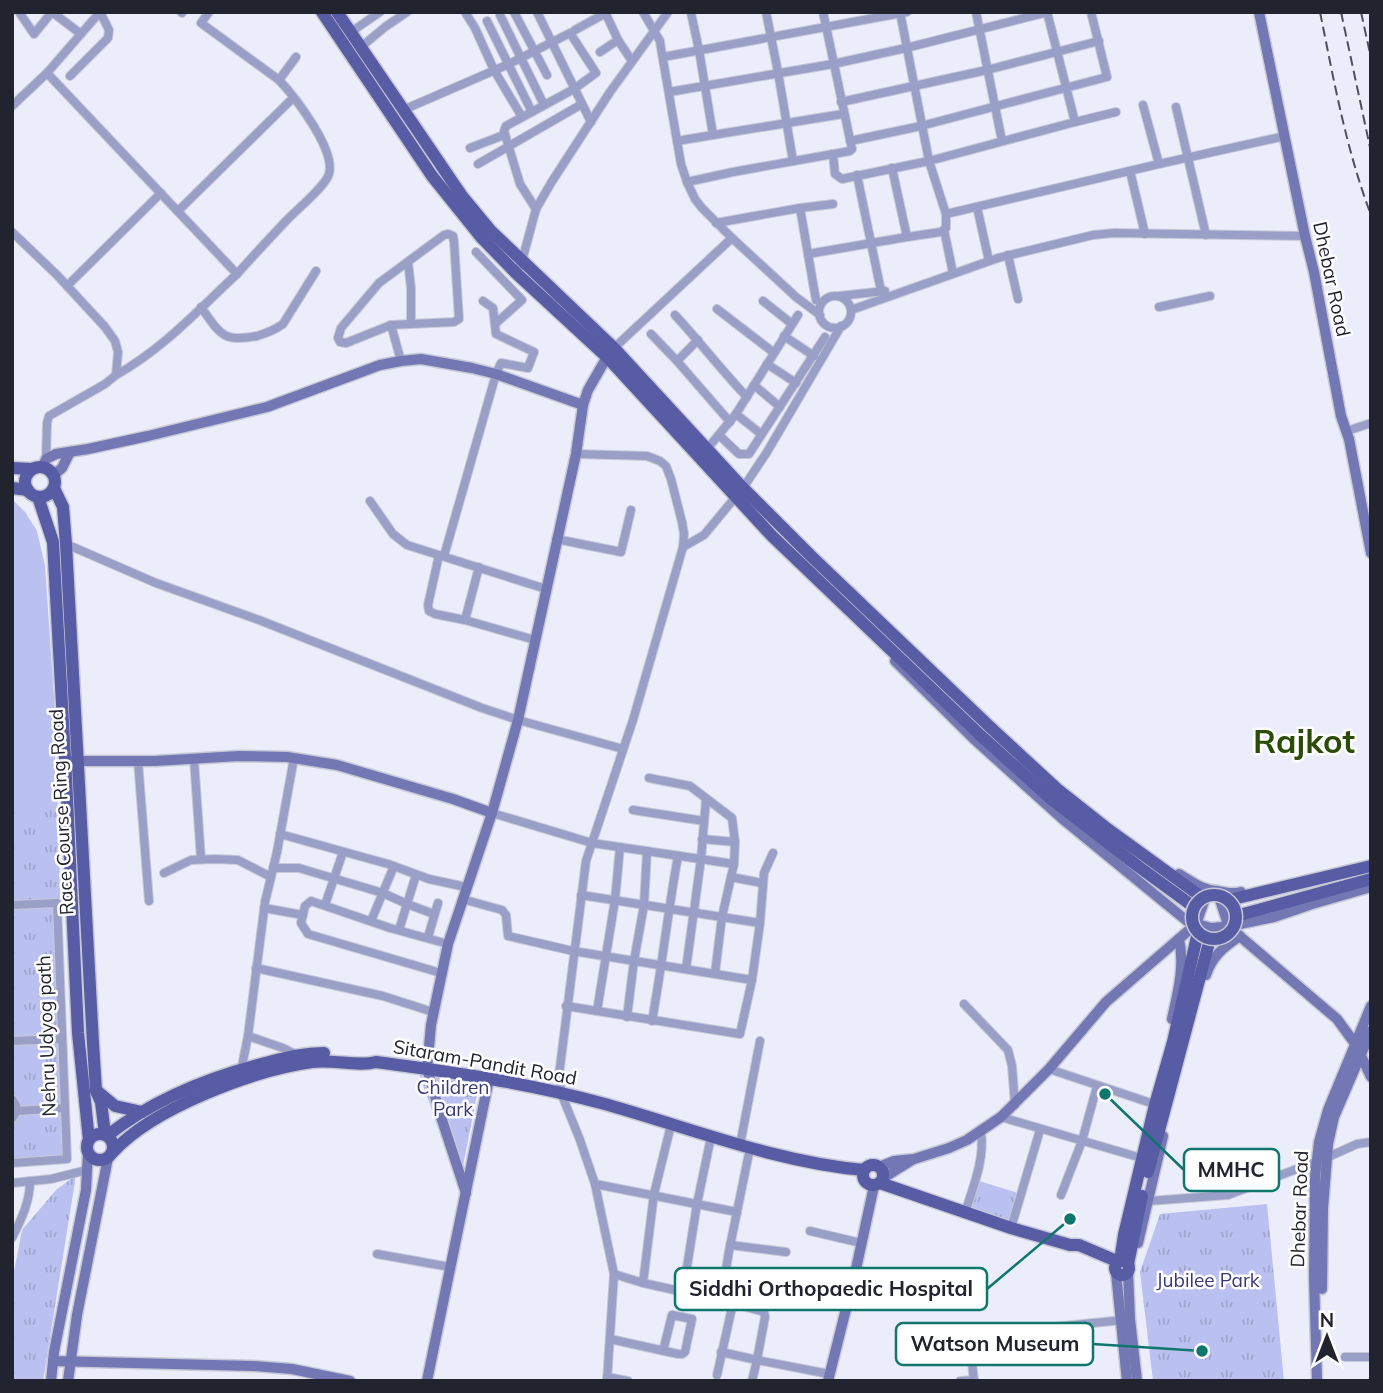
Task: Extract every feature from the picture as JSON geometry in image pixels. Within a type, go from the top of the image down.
[{"type":"main road","points":[[322,12],[432,176],[481,237],[519,267],[611,353],[706,449],[739,492]]},
{"type":"main road","points":[[341,14],[403,110],[477,216],[519,267]]},
{"type":"main road","points":[[611,353],[739,492],[1019,771],[1139,867],[1206,897],[1216,895],[1229,901],[1233,906],[1232,920],[1235,923],[1228,934],[1222,937],[1210,939],[1192,920],[1206,897]]},
{"type":"main road","points":[[12,468],[40,465],[52,471],[54,482],[48,495],[12,488]]},
{"type":"main road","points":[[33,494],[25,486],[26,476],[40,465]]},
{"type":"main road","name":"Race Course Ring Road","points":[[54,482],[63,507],[66,544],[78,1033],[88,1146]]},
{"type":"main road","name":"Race Course Ring Road","points":[[33,494],[53,542],[87,942],[96,1091],[101,1102],[106,1135]]},
{"type":"main road","points":[[1229,901],[1371,866]]},
{"type":"main road","points":[[1232,920],[1371,879]]},
{"type":"main road","points":[[1129,1235],[1155,1105],[1173,1042],[1194,953],[1197,928]]},
{"type":"main road","points":[[1122,1262],[1210,939]]},
{"type":"main road","points":[[106,1135],[113,1141],[111,1155],[100,1161],[95,1159],[88,1146],[94,1135],[106,1135],[142,1112],[181,1093],[296,1055],[348,1055],[369,1058],[376,1062]]},
{"type":"main road","name":"Sitaram-Pandit Road","points":[[111,1155],[148,1124],[241,1074],[317,1061],[368,1064],[376,1062],[561,1093],[711,1137],[839,1167],[874,1177],[965,1213],[1070,1245],[1079,1245],[1122,1262]]},
{"type":"main road","points":[[96,1091],[116,1105],[142,1112]]},
{"type":"street","points":[[19,12],[34,34],[52,12],[81,34]]},
{"type":"street","points":[[12,106],[47,73],[100,12],[109,30],[108,38],[70,76]]},
{"type":"street","points":[[40,465],[49,416],[105,384],[158,348],[237,274],[328,177],[330,163],[320,133],[279,80],[201,23],[209,12]]},
{"type":"street","points":[[361,47],[406,12]]},
{"type":"street","points":[[465,12],[522,117]]},
{"type":"street","points":[[514,12],[547,75]]},
{"type":"street","points":[[537,12],[591,122]]},
{"type":"street","points":[[575,30],[606,12],[618,40],[632,61]]},
{"type":"street","points":[[643,12],[660,41],[681,164],[695,199],[732,238],[796,297],[820,315]]},
{"type":"street","points":[[519,267],[536,209],[591,122],[668,12]]},
{"type":"street","points":[[698,12],[690,13],[713,135]]},
{"type":"street","points":[[766,12],[793,161]]},
{"type":"street","points":[[687,182],[852,149],[823,12]]},
{"type":"street","points":[[976,12],[1002,141]]},
{"type":"street","points":[[669,92],[833,64],[1047,12],[1075,122]]},
{"type":"street","points":[[850,141],[921,126],[1107,77],[1091,12]]},
{"type":"street","name":"Dhebar Road","points":[[1259,12],[1371,552]]},
{"type":"street","points":[[351,32],[377,13],[384,27]]},
{"type":"street","points":[[475,28],[502,13],[544,105]]},
{"type":"street","points":[[663,57],[902,13],[921,126],[946,214],[944,230],[953,273]]},
{"type":"street","points":[[487,21],[532,112]]},
{"type":"street","points":[[403,110],[509,64],[570,33],[596,73],[575,89],[506,127],[504,135],[520,184],[536,209]]},
{"type":"street","points":[[600,52],[618,40]]},
{"type":"street","points":[[841,102],[1099,41]]},
{"type":"street","points":[[279,80],[296,57]]},
{"type":"street","points":[[47,73],[237,274]]},
{"type":"street","points":[[554,89],[558,98]]},
{"type":"street","points":[[178,211],[293,97]]},
{"type":"street","points":[[478,164],[582,104]]},
{"type":"street","points":[[1143,105],[1159,164]]},
{"type":"street","points":[[1176,107],[1206,235]]},
{"type":"street","points":[[833,154],[835,174],[842,179],[929,161],[1116,112]]},
{"type":"street","points":[[677,141],[843,114]]},
{"type":"street","points":[[470,148],[504,135]]},
{"type":"street","points":[[946,214],[1285,136]]},
{"type":"street","points":[[892,169],[908,237]]},
{"type":"street","points":[[1130,170],[1145,234]]},
{"type":"street","points":[[857,175],[881,291]]},
{"type":"street","points":[[67,286],[161,193]]},
{"type":"street","points":[[716,222],[833,204]]},
{"type":"street","points":[[976,207],[989,261]]},
{"type":"street","points":[[800,208],[822,321],[833,327],[841,326]]},
{"type":"street","points":[[808,254],[944,230]]},
{"type":"street","points":[[12,232],[105,327],[115,341],[118,352],[116,375]]},
{"type":"street","points":[[851,310],[1008,255],[1093,235],[1115,233],[1305,236]]},
{"type":"street","points":[[444,235],[453,236],[459,318],[454,321],[411,324],[391,325],[346,343],[340,342],[338,338],[341,328],[379,283],[444,235]]},
{"type":"street","points":[[466,1193],[427,1069],[429,1038],[448,944],[492,813],[518,720],[576,454],[583,405],[588,390],[611,353],[732,238]]},
{"type":"street","points":[[476,252],[522,300],[495,324]]},
{"type":"street","points":[[1008,255],[1018,299]]},
{"type":"street","points":[[408,262],[411,324]]},
{"type":"street","points":[[201,307],[217,328],[231,339],[263,334],[283,324],[316,271]]},
{"type":"street","points":[[796,297],[819,301],[831,296],[906,290]]},
{"type":"street","points":[[683,547],[704,535],[739,492],[767,452],[841,326],[849,320],[851,310],[848,302],[838,296]]},
{"type":"street","points":[[1159,307],[1210,296]]},
{"type":"street","points":[[763,300],[792,324]]},
{"type":"street","points":[[483,301],[493,308],[496,334],[534,352],[528,368],[500,363],[428,605],[429,611],[435,614],[535,640]]},
{"type":"street","points":[[717,309],[773,352]]},
{"type":"street","points":[[676,315],[747,397]]},
{"type":"street","points":[[706,449],[736,414],[798,315]]},
{"type":"street","points":[[391,325],[401,360]]},
{"type":"street","points":[[651,334],[730,422]]},
{"type":"street","points":[[784,336],[814,356]]},
{"type":"street","points":[[719,435],[739,454],[749,454],[825,337]]},
{"type":"street","points":[[677,361],[698,340]]},
{"type":"street","points":[[40,465],[56,454],[148,436],[267,407],[401,360],[446,362],[496,374],[583,405]]},
{"type":"street","points":[[767,364],[796,383]]},
{"type":"street","points":[[754,385],[780,407]]},
{"type":"street","points":[[736,414],[761,434]]},
{"type":"street","points":[[1347,431],[1371,423]]},
{"type":"street","points":[[54,482],[70,452]]},
{"type":"street","points":[[576,454],[647,456],[660,461],[671,479],[684,534],[683,547],[623,749],[586,861],[559,1075],[561,1093],[595,1184],[614,1274],[607,1379],[628,1381]]},
{"type":"street","points":[[370,501],[400,541],[407,545],[546,589]]},
{"type":"street","points":[[556,539],[621,552],[631,510]]},
{"type":"street","points":[[66,544],[156,583],[258,620],[431,689],[518,720],[623,749]]},
{"type":"street","points":[[465,620],[479,567]]},
{"type":"street","points":[[1197,928],[1065,821],[975,740],[895,661],[900,651],[908,645],[1062,788],[1240,925],[1371,887]]},
{"type":"street","points":[[72,761],[239,756],[294,758],[337,765],[408,785],[592,843],[734,864]]},
{"type":"street","points":[[241,1074],[264,908],[281,834],[294,758]]},
{"type":"street","points":[[194,759],[201,859]]},
{"type":"street","points":[[138,761],[149,901]]},
{"type":"street","points":[[649,778],[690,786],[732,818],[734,864],[715,973]]},
{"type":"street","points":[[686,969],[706,799]]},
{"type":"street","points":[[633,810],[704,821]]},
{"type":"street","points":[[281,834],[394,866],[429,879],[466,887]]},
{"type":"street","points":[[702,839],[735,842]]},
{"type":"street","points":[[597,1011],[615,900],[620,847]]},
{"type":"street","points":[[627,1017],[644,905],[648,851]]},
{"type":"street","points":[[325,905],[343,852]]},
{"type":"street","points":[[566,1006],[740,1034],[752,980],[760,923],[762,883],[774,853]]},
{"type":"street","points":[[652,1021],[678,856]]},
{"type":"street","points":[[164,873],[191,860],[201,859],[237,860],[272,872],[299,868],[383,893],[435,914]]},
{"type":"street","points":[[1206,897],[1236,894],[1371,860]]},
{"type":"street","points":[[371,921],[394,866]]},
{"type":"street","points":[[398,930],[416,874]]},
{"type":"street","points":[[731,877],[762,883]]},
{"type":"street","points":[[581,895],[760,923]]},
{"type":"street","points":[[1197,928],[1206,897]]},
{"type":"street","points":[[462,899],[502,910],[506,915],[508,936],[573,951],[752,980]]},
{"type":"street","points":[[441,974],[308,934],[301,923],[305,906],[311,901],[448,944]]},
{"type":"street","name":"Nehru Udyog path","points":[[12,905],[57,902],[67,1159],[12,1163]]},
{"type":"street","points":[[428,937],[438,903]]},
{"type":"street","points":[[264,908],[303,915]]},
{"type":"street","points":[[721,1352],[828,1377],[861,1244],[874,1177],[894,1161],[914,1159],[949,1148],[981,1132],[1014,1105],[1049,1069],[1106,1002],[1179,939],[1197,928],[1222,927],[1232,920]]},
{"type":"street","points":[[1232,920],[1240,936],[1337,1019],[1363,1056],[1371,1077]]},
{"type":"street","points":[[1122,1262],[1138,1244],[1209,965],[1219,951],[1240,936]]},
{"type":"street","points":[[1127,1381],[1119,1240],[1170,1034],[1182,958],[1179,939]]},
{"type":"street","points":[[256,968],[383,996],[433,1012]]},
{"type":"street","points":[[964,1004],[1008,1050],[1012,1066],[1014,1105]]},
{"type":"street","name":"Dhebar Road","points":[[1363,1056],[1371,1006]]},
{"type":"street","name":"Dhebar Road","points":[[1317,1381],[1314,1276],[1321,1160],[1334,1117],[1363,1056],[1371,1031]]},
{"type":"street","points":[[248,1036],[296,1055]]},
{"type":"street","points":[[12,1041],[62,1039]]},
{"type":"street","points":[[721,1300],[737,1212],[761,1041]]},
{"type":"street","points":[[1049,1069],[1151,1104]]},
{"type":"street","points":[[427,1381],[489,1079]]},
{"type":"street","points":[[1061,1195],[1082,1141],[1097,1086]]},
{"type":"street","points":[[12,1099],[17,1111],[12,1119]]},
{"type":"street","points":[[17,1111],[65,1108]]},
{"type":"street","points":[[1001,1117],[1138,1157]]},
{"type":"street","points":[[643,1283],[654,1194],[671,1125]]},
{"type":"street","points":[[1011,1228],[1040,1129]]},
{"type":"street","points":[[965,1213],[982,1148],[981,1132]]},
{"type":"street","points":[[683,1292],[711,1137]]},
{"type":"street","points":[[1149,1201],[1228,1195],[1357,1144],[1371,1142]]},
{"type":"street","name":"Race Course Ring Road","points":[[51,1381],[86,1190],[88,1146]]},
{"type":"street","points":[[68,1381],[81,1294],[111,1155]]},
{"type":"street","name":"Dhebar Road","points":[[1321,1160],[1324,1381]]},
{"type":"street","points":[[12,1183],[51,1180],[86,1170]]},
{"type":"street","points":[[12,1238],[24,1212],[30,1181]]},
{"type":"street","points":[[595,1184],[737,1212]]},
{"type":"street","points":[[810,1231],[861,1244]]},
{"type":"street","points":[[730,1245],[786,1252]]},
{"type":"street","points":[[377,1254],[450,1267]]},
{"type":"street","points":[[614,1274],[764,1312],[752,1381]]},
{"type":"street","points":[[717,1375],[733,1303]]},
{"type":"street","points":[[610,1339],[663,1351],[682,1354],[685,1352],[692,1319],[672,1315],[663,1351]]},
{"type":"street","points":[[960,1381],[974,1380],[971,1339],[975,1335],[1125,1320]]},
{"type":"street","points":[[1125,1320],[1137,1381]]},
{"type":"street","points":[[1345,1357],[1371,1357]]},
{"type":"street","points":[[53,1361],[253,1366],[292,1369],[350,1381]]},
{"type":"green space","points":[[12,499],[25,512],[37,531],[45,566],[58,806],[12,806]]},
{"type":"green space","points":[[12,806],[58,806],[67,1159],[12,1163]]},
{"type":"green space","name":"Children Park","points":[[417,1068],[480,1079],[459,1186]]},
{"type":"green space","points":[[76,1175],[43,1381],[12,1381],[12,1282],[22,1230],[56,1190]]},
{"type":"green space","points":[[976,1180],[1021,1194],[1011,1228],[965,1213]]},
{"type":"green space","name":"Jubilee Park","points":[[1267,1204],[1284,1381],[1153,1381],[1140,1272],[1160,1214]]},
{"type":"railway","points":[[1320,12],[1348,140],[1371,215]]},
{"type":"railway","points":[[1341,12],[1371,152]]},
{"type":"railway","points":[[1361,12],[1371,58]]},
{"type":"place","name":"MMHC","points":[[1105,1094]]},
{"type":"place","name":"Siddhi Orthopaedic Hospital","points":[[1070,1219]]},
{"type":"place","name":"Watson Museum","points":[[1202,1351]]},
{"type":"district","name":"Rajkot","points":[[1304,741]]}]
